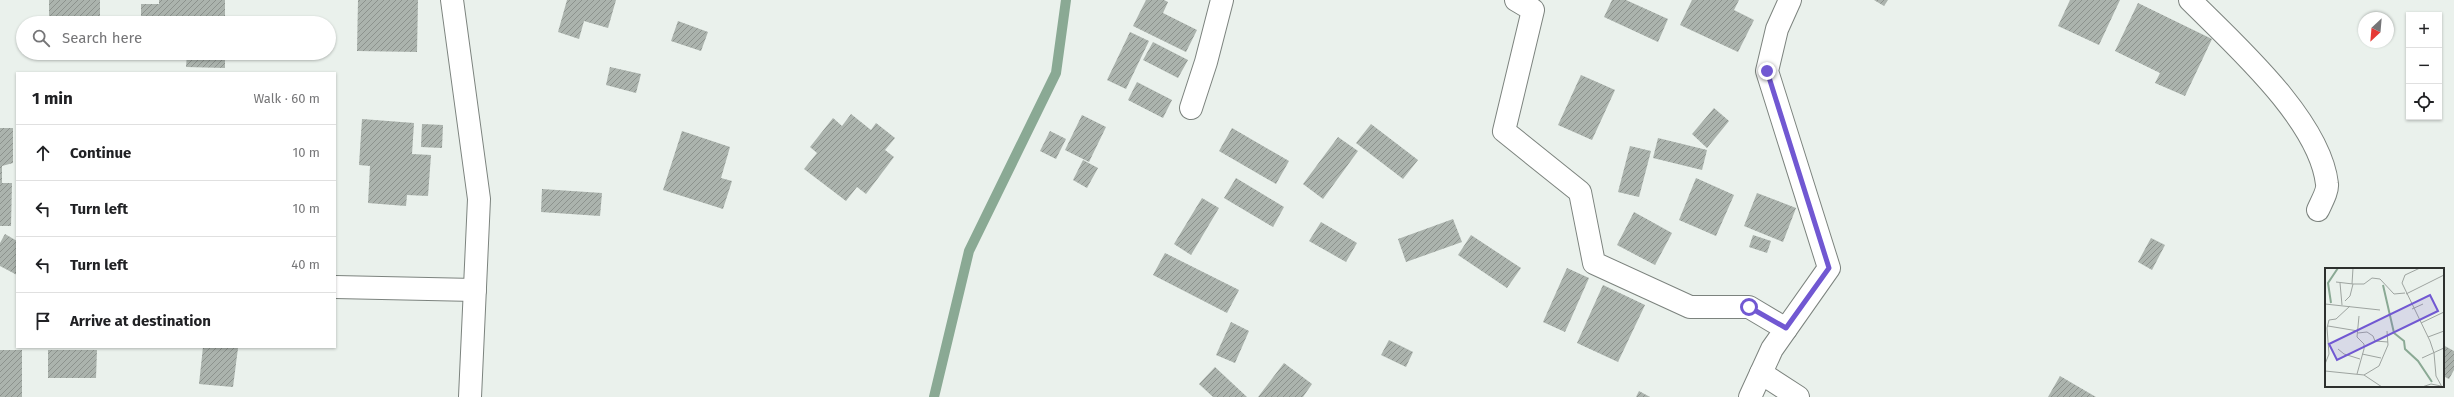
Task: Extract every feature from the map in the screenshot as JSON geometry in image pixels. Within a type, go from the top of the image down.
[{"type":"street","points":[[452,0],[479,199],[470,397]]},
{"type":"street","points":[[1191,108],[1206,62],[1222,0]]},
{"type":"street","points":[[1516,0],[1533,10],[1504,131],[1580,192],[1594,263],[1690,307],[1749,307],[1786,328]]},
{"type":"street","points":[[1750,397],[1772,349],[1829,268],[1767,71],[1777,29],[1790,0]]},
{"type":"street","points":[[2190,0],[2259,70],[2294,114],[2318,152],[2327,185],[2318,210]]},
{"type":"street","points":[[336,286],[475,290]]},
{"type":"street","points":[[1761,373],[1798,397]]},
{"type":"building","points":[[49,0],[100,0],[100,16],[49,16]]},
{"type":"building","points":[[159,0],[225,0],[225,16],[141,16],[141,4],[159,4]]},
{"type":"building","points":[[358,0],[418,0],[417,52],[357,51]]},
{"type":"building","points":[[567,0],[616,0],[608,28],[584,21],[579,39],[558,32]]},
{"type":"building","points":[[1146,0],[1164,0],[1168,2],[1163,13],[1197,30],[1186,52],[1133,26]]},
{"type":"building","points":[[1612,0],[1626,0],[1668,19],[1658,42],[1604,17]]},
{"type":"building","points":[[1692,0],[1739,0],[1734,10],[1754,20],[1738,52],[1680,25]]},
{"type":"building","points":[[1874,0],[1888,0],[1884,6]]},
{"type":"building","points":[[2070,0],[2120,0],[2099,45],[2058,26]]},
{"type":"building","points":[[2138,3],[2212,39],[2185,96],[2155,83],[2160,73],[2115,51]]},
{"type":"building","points":[[678,21],[708,32],[701,51],[671,41]]},
{"type":"building","points":[[1130,32],[1149,41],[1126,89],[1107,80]]},
{"type":"building","points":[[1153,42],[1188,60],[1178,78],[1143,60]]},
{"type":"building","points":[[186,60],[225,60],[225,68],[186,67]]},
{"type":"building","points":[[610,67],[641,74],[636,93],[606,85]]},
{"type":"building","points":[[1581,75],[1615,90],[1592,140],[1558,125]]},
{"type":"building","points":[[1137,82],[1172,100],[1163,118],[1128,100]]},
{"type":"building","points":[[1714,108],[1729,121],[1707,148],[1692,134]]},
{"type":"building","points":[[851,114],[871,130],[876,123],[895,138],[885,150],[894,157],[866,194],[857,187],[846,201],[804,169],[817,153],[810,147],[833,118],[842,126]]},
{"type":"building","points":[[1082,115],[1106,127],[1089,162],[1065,150]]},
{"type":"building","points":[[362,119],[414,123],[412,154],[431,155],[428,196],[407,195],[406,206],[368,203],[370,166],[359,165]]},
{"type":"building","points":[[422,124],[443,125],[442,148],[421,147]]},
{"type":"building","points":[[1371,124],[1418,160],[1403,179],[1356,143]]},
{"type":"building","points":[[0,128],[13,128],[13,163],[2,166],[2,183],[12,183],[11,226],[0,226]]},
{"type":"building","points":[[1232,128],[1289,161],[1276,184],[1219,151]]},
{"type":"building","points":[[682,131],[730,147],[721,178],[732,181],[723,209],[663,190]]},
{"type":"building","points":[[1050,131],[1066,139],[1056,159],[1040,151]]},
{"type":"building","points":[[1338,137],[1358,151],[1323,199],[1303,184]]},
{"type":"building","points":[[1658,138],[1707,150],[1702,170],[1653,158]]},
{"type":"building","points":[[1630,146],[1651,151],[1639,197],[1618,192]]},
{"type":"building","points":[[1083,160],[1098,168],[1087,188],[1073,180]]},
{"type":"building","points":[[1236,178],[1284,207],[1273,227],[1224,198]]},
{"type":"building","points":[[1696,178],[1734,195],[1716,236],[1679,220]]},
{"type":"building","points":[[542,189],[602,193],[600,216],[541,212]]},
{"type":"building","points":[[1757,193],[1796,208],[1783,242],[1744,226]]},
{"type":"building","points":[[1202,198],[1219,208],[1191,255],[1174,244]]},
{"type":"building","points":[[1634,212],[1672,233],[1655,265],[1617,245]]},
{"type":"building","points":[[1453,219],[1462,242],[1406,262],[1398,239]]},
{"type":"building","points":[[1321,222],[1357,243],[1346,262],[1309,241]]},
{"type":"building","points":[[5,234],[16,240],[16,274],[0,266],[0,243]]},
{"type":"building","points":[[1471,235],[1521,268],[1507,288],[1458,255]]},
{"type":"building","points":[[1753,235],[1771,241],[1767,253],[1749,247]]},
{"type":"building","points":[[2151,238],[2165,245],[2152,270],[2138,262]]},
{"type":"building","points":[[1165,253],[1239,290],[1227,313],[1153,275]]},
{"type":"building","points":[[1567,268],[1589,278],[1565,332],[1543,322]]},
{"type":"building","points":[[1603,285],[1645,305],[1618,362],[1577,343]]},
{"type":"building","points":[[1231,322],[1249,331],[1235,363],[1216,355]]},
{"type":"building","points":[[1389,340],[1413,352],[1406,367],[1381,355]]},
{"type":"building","points":[[2444,346],[2454,351],[2454,370],[2449,379],[2444,376]]},
{"type":"building","points":[[203,348],[238,348],[233,387],[199,384]]},
{"type":"building","points":[[0,350],[22,350],[22,397],[0,397]]},
{"type":"building","points":[[48,350],[97,350],[96,378],[48,378]]},
{"type":"building","points":[[1284,363],[1312,384],[1303,397],[1258,397]]},
{"type":"building","points":[[1215,367],[1247,397],[1213,397],[1199,384]]},
{"type":"building","points":[[2060,376],[2096,397],[2048,397]]},
{"type":"building","points":[[1639,391],[1650,397],[1636,397]]},
{"type":"waterway","points":[[934,397],[969,251],[1056,73],[1066,0]]},
{"type":"route","points":[[1749,307],[1786,328],[1829,268],[1767,71]]}]
